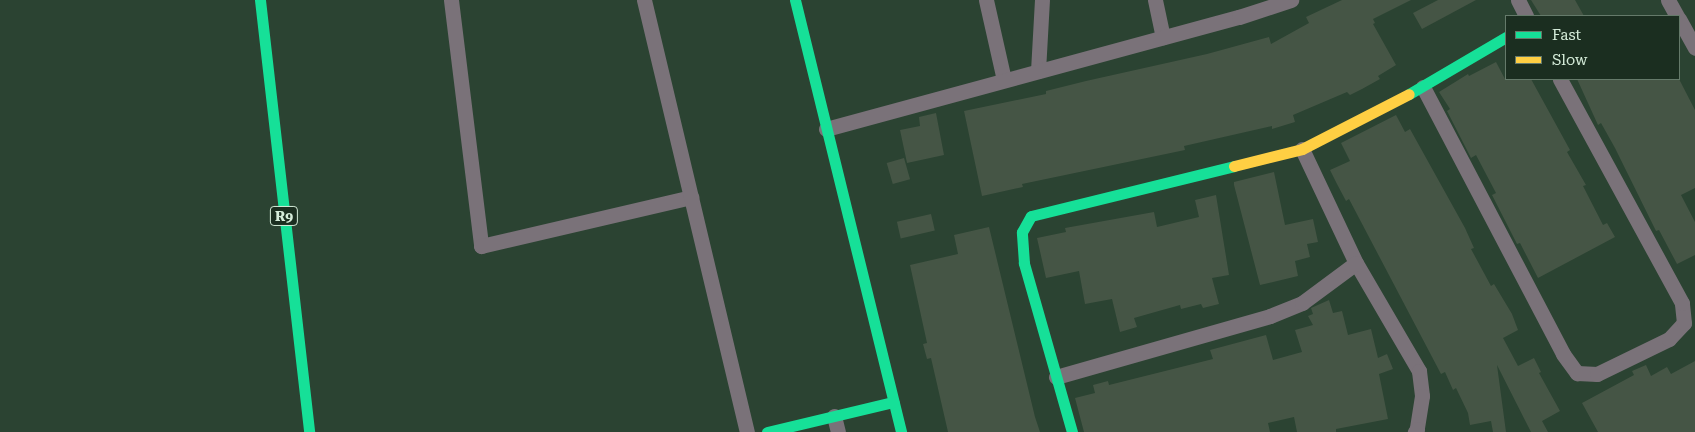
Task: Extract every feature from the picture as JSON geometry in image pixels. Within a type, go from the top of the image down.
[{"type":"main road","name":"R9","points":[[260,0],[309,432]]},
{"type":"main road","points":[[795,0],[901,432]]},
{"type":"main road","points":[[1072,432],[1024,263],[1022,232],[1031,216],[1302,149],[1423,87],[1505,38]]},
{"type":"main road","points":[[767,432],[893,402]]},
{"type":"street","points":[[451,0],[482,246],[691,198]]},
{"type":"street","points":[[644,0],[747,432]]},
{"type":"street","points":[[986,0],[1004,80]]},
{"type":"street","points":[[1038,71],[1042,0]]},
{"type":"street","points":[[1156,0],[1163,37]]},
{"type":"street","points":[[826,129],[1239,18],[1291,0]]},
{"type":"street","points":[[1518,0],[1526,15]]},
{"type":"street","points":[[1668,0],[1676,15]]},
{"type":"street","points":[[1680,22],[1695,48]]},
{"type":"street","points":[[1423,87],[1563,354],[1577,373],[1597,374],[1669,339],[1684,323],[1682,303],[1561,80]]},
{"type":"street","points":[[1302,149],[1356,262],[1419,371],[1422,396],[1415,432]]},
{"type":"street","points":[[1056,377],[1270,316],[1302,303],[1356,262]]},
{"type":"street","points":[[834,416],[838,432]]},
{"type":"building","points":[[1342,0],[1411,0],[1373,19],[1375,23],[1373,24],[1396,65],[1378,76],[1380,79],[1362,89],[1350,95],[1347,92],[1293,115],[1295,122],[1272,129],[1272,126],[1184,146],[1185,150],[1022,184],[1023,187],[982,196],[964,111],[1046,94],[1046,91],[1207,54],[1269,37],[1271,44],[1309,23],[1306,17]]},
{"type":"building","points":[[1438,0],[1476,0],[1422,29],[1413,13]]},
{"type":"building","points":[[1531,0],[1575,0],[1583,15],[1540,15]]},
{"type":"building","points":[[1496,62],[1505,80],[1532,80],[1570,150],[1567,152],[1586,185],[1583,186],[1603,225],[1607,223],[1615,237],[1538,278],[1520,243],[1517,244],[1492,195],[1496,193],[1476,155],[1471,158],[1447,111],[1450,109],[1439,92],[1468,74],[1469,76]]},
{"type":"building","points":[[1577,80],[1680,80],[1695,110],[1695,188],[1681,195],[1695,222],[1695,255],[1677,264],[1659,230],[1656,231],[1601,123],[1598,125]]},
{"type":"building","points":[[936,113],[944,155],[907,163],[900,130],[920,126],[919,117]]},
{"type":"building","points":[[1396,115],[1405,132],[1410,129],[1465,228],[1474,248],[1471,249],[1491,286],[1494,284],[1512,314],[1518,330],[1503,338],[1518,366],[1534,358],[1541,372],[1539,373],[1560,411],[1542,421],[1548,432],[1531,432],[1497,365],[1506,432],[1493,432],[1491,421],[1470,425],[1468,413],[1456,388],[1453,390],[1445,372],[1441,374],[1349,199],[1346,201],[1330,170],[1350,161],[1341,143]]},
{"type":"building","points":[[904,158],[910,179],[893,184],[887,163]]},
{"type":"building","points":[[1274,172],[1285,225],[1313,219],[1318,242],[1307,244],[1310,257],[1295,261],[1298,276],[1260,285],[1234,182]]},
{"type":"building","points":[[1216,195],[1229,275],[1212,278],[1219,304],[1203,308],[1201,304],[1181,309],[1180,305],[1134,318],[1137,327],[1120,332],[1112,299],[1085,304],[1079,271],[1046,278],[1037,238],[1066,232],[1065,228],[1154,212],[1157,227],[1199,217],[1195,200]]},
{"type":"building","points":[[931,214],[935,231],[901,238],[897,222]]},
{"type":"building","points":[[989,227],[1040,432],[948,432],[931,358],[927,359],[923,344],[927,343],[910,265],[958,254],[954,235]]},
{"type":"building","points":[[1329,300],[1333,313],[1342,311],[1348,335],[1371,329],[1378,358],[1387,354],[1393,369],[1379,374],[1388,419],[1336,429],[1336,432],[1297,432],[1294,417],[1268,423],[1270,432],[1084,432],[1075,398],[1095,393],[1093,385],[1108,381],[1109,385],[1213,359],[1210,350],[1266,335],[1273,360],[1302,352],[1295,330],[1313,325],[1308,316],[1313,314],[1311,308]]},
{"type":"building","points":[[1695,361],[1695,432],[1598,432],[1582,403],[1634,375],[1632,371],[1646,365],[1651,376],[1667,367],[1671,374]]},
{"type":"traffic: fast","points":[[260,0],[309,432]]},
{"type":"traffic: fast","points":[[795,0],[901,432]]},
{"type":"traffic: fast","points":[[1409,94],[1505,38]]},
{"type":"traffic: fast","points":[[1072,432],[1024,263],[1022,232],[1031,216],[1234,166]]},
{"type":"traffic: fast","points":[[767,432],[893,402]]},
{"type":"traffic: slow","points":[[1234,166],[1302,149],[1409,94]]}]
